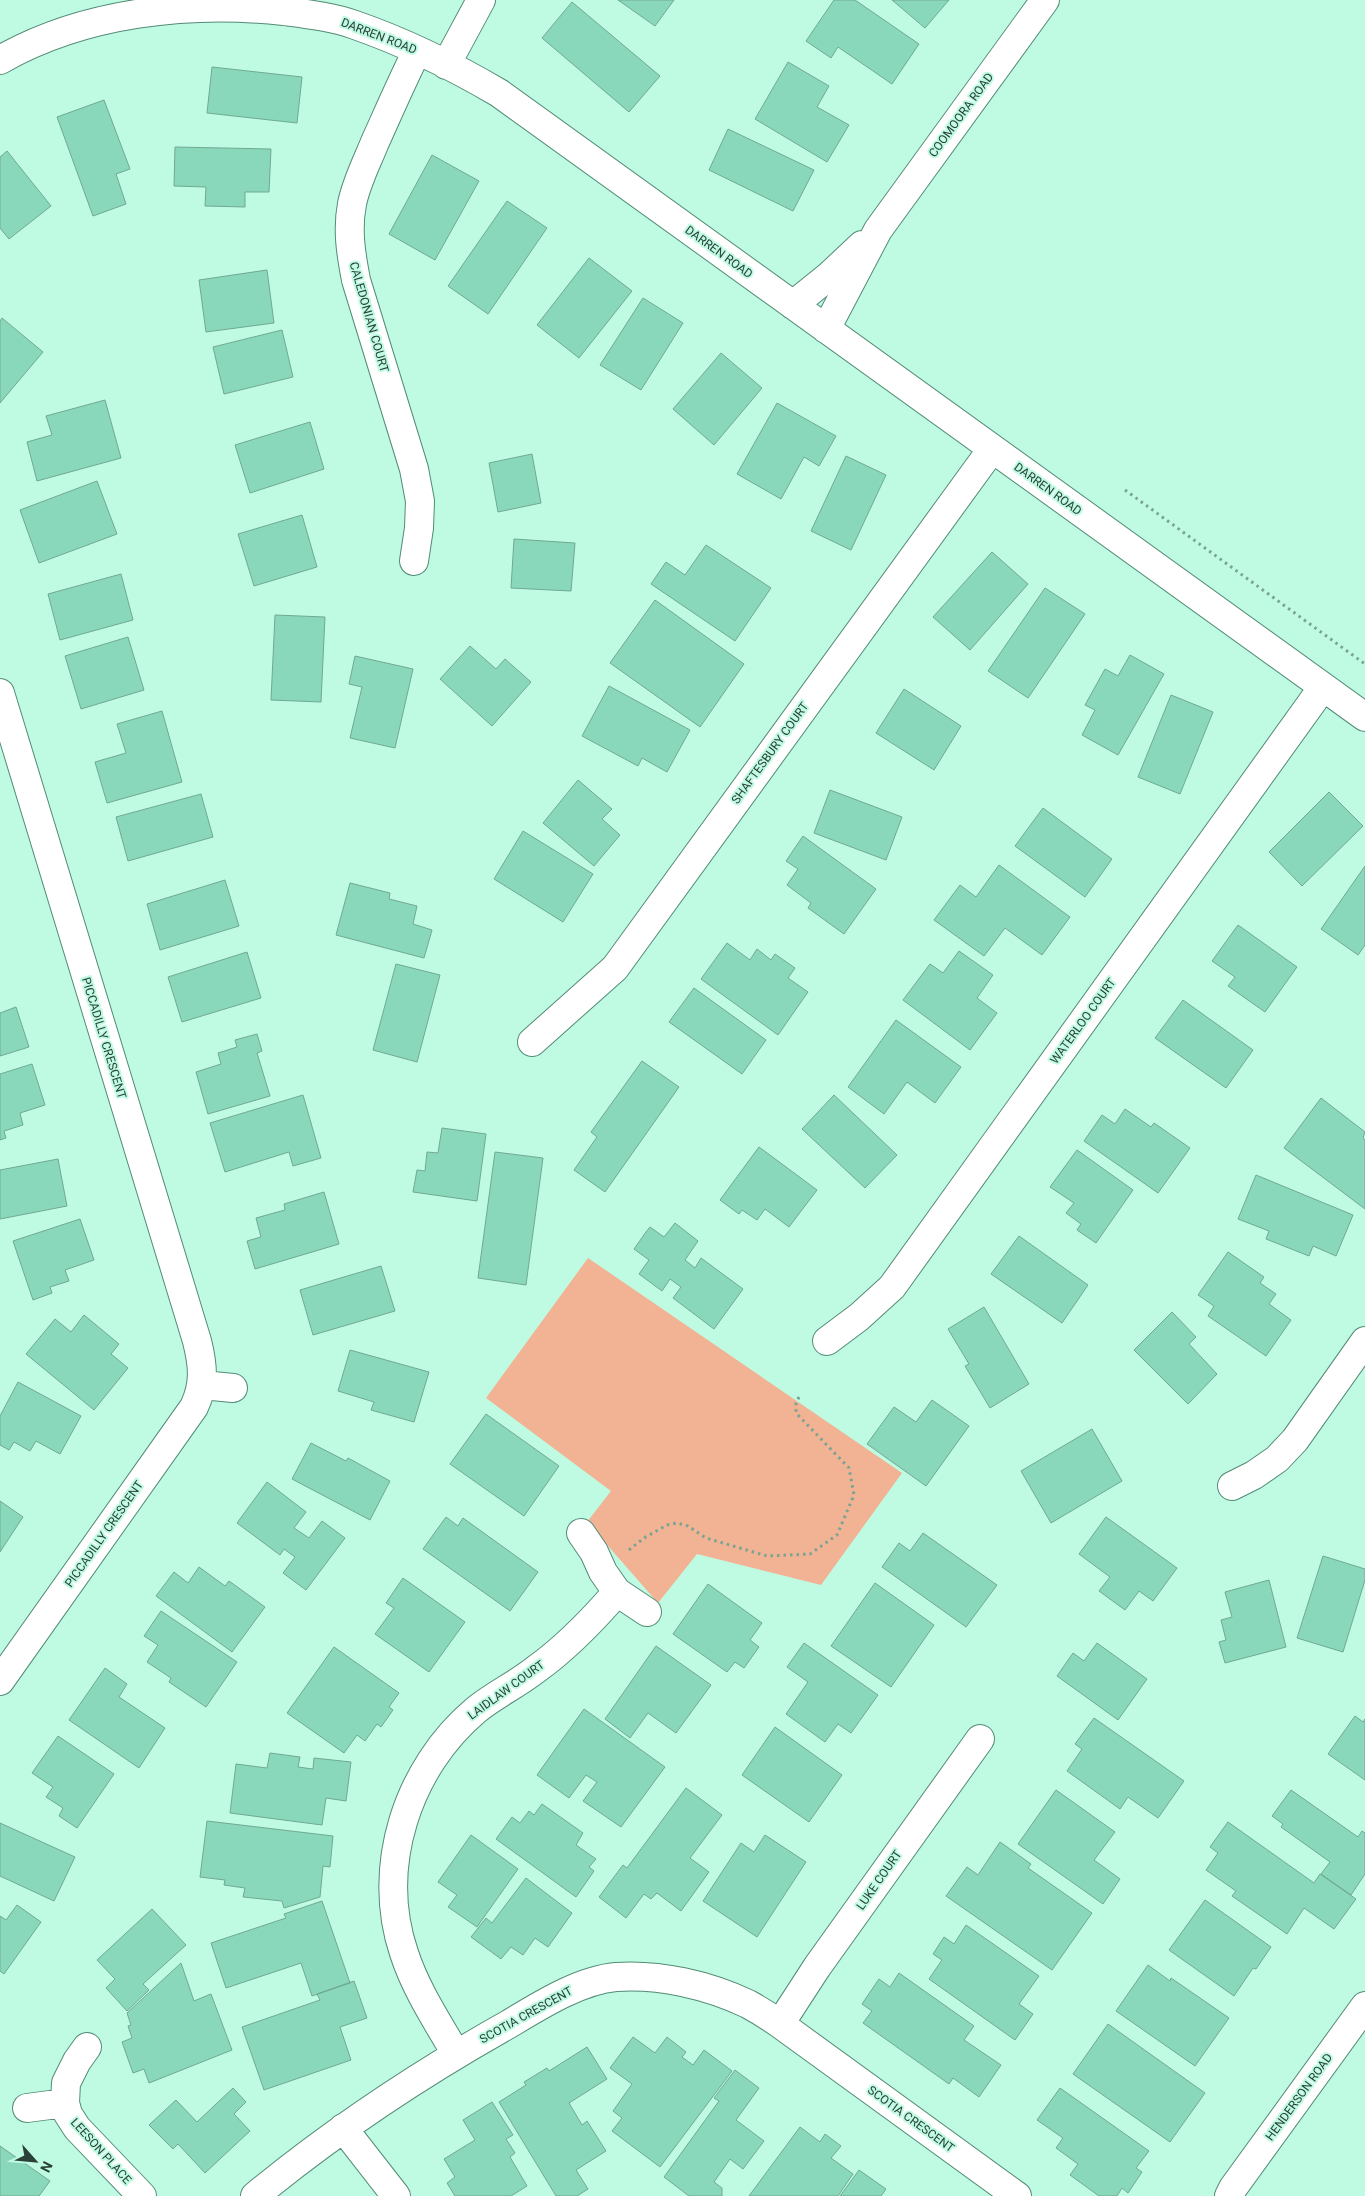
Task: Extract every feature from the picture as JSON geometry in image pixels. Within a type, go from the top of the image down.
[{"type":"street","points":[[446,65],[481,0]]},
{"type":"street","name":"COOMOORA ROAD","points":[[826,329],[878,230],[1045,0]]},
{"type":"street","name":"DARREN ROAD","points":[[0,60],[20,49],[66,32],[127,15],[208,8],[262,9],[314,15],[354,24],[418,51],[499,93],[1365,717]]},
{"type":"street","name":"CALEDONIAN COURT","points":[[414,561],[419,528],[420,501],[414,469],[356,280],[350,250],[350,224],[352,202],[364,168],[399,87],[418,51]]},
{"type":"street","name":"COOMOORA ROAD","points":[[793,305],[829,276],[878,230]]},
{"type":"street","name":"SHAFTESBURY COURT","points":[[532,1042],[615,968],[992,449]]},
{"type":"street","name":"WATERLOO COURT","points":[[827,1341],[859,1317],[892,1287],[1323,687]]},
{"type":"street","name":"PICCADILLY CRESCENT","points":[[0,693],[202,1362],[202,1385],[194,1407],[0,1681]]},
{"type":"street","points":[[1232,1486],[1254,1475],[1277,1459],[1295,1440],[1365,1341]]},
{"type":"street","points":[[202,1385],[233,1388]]},
{"type":"street","points":[[581,1533],[617,1592],[646,1612]]},
{"type":"street","name":"LAIDLAW COURT","points":[[456,2054],[414,1980],[403,1951],[395,1915],[394,1876],[398,1837],[408,1805],[420,1779],[454,1730],[500,1692],[534,1672],[564,1648],[617,1592]]},
{"type":"street","name":"LUKE COURT","points":[[780,2024],[817,1968],[980,1739]]},
{"type":"street","name":"SCOTIA CRESCENT","points":[[255,2196],[343,2128],[456,2054],[545,2003],[577,1987],[614,1977],[665,1979],[706,1988],[748,2004],[780,2024],[1017,2196]]},
{"type":"street","name":"HENDERSON ROAD","points":[[1229,2193],[1365,2006]]},
{"type":"street","name":"LEESON PLACE","points":[[87,2047],[77,2061],[66,2083],[65,2103],[68,2114],[78,2128],[142,2196]]},
{"type":"street","name":"LEESON PLACE","points":[[27,2108],[65,2103]]},
{"type":"street","points":[[343,2128],[396,2196]]},
{"type":"path","points":[[1125,490],[1365,664]]},
{"type":"path","points":[[625,1553],[644,1538],[667,1525],[677,1523],[688,1526],[706,1538],[767,1556],[810,1554],[837,1535],[854,1495],[849,1468],[796,1413],[796,1403],[800,1395]]},
{"type":"shaded area","points":[[588,1258],[902,1473],[821,1585],[697,1554],[658,1603],[587,1522],[611,1491],[486,1398]]},
{"type":"building","points":[[618,0],[674,0],[655,26]]},
{"type":"building","points":[[834,0],[855,0],[919,44],[892,84],[838,47],[831,58],[806,41]]},
{"type":"building","points":[[892,0],[949,0],[925,28]]},
{"type":"building","points":[[572,2],[660,76],[629,112],[542,38]]},
{"type":"building","points":[[788,62],[829,86],[817,107],[849,125],[827,162],[755,119]]},
{"type":"building","points":[[212,67],[302,77],[297,123],[207,113]]},
{"type":"building","points":[[104,100],[130,169],[116,174],[126,204],[93,216],[57,117]]},
{"type":"building","points":[[728,129],[814,170],[793,211],[709,170]]},
{"type":"building","points":[[175,147],[271,149],[269,192],[245,192],[245,207],[205,206],[206,187],[174,186]]},
{"type":"building","points":[[7,151],[51,206],[9,239],[0,228],[0,157]]},
{"type":"building","points":[[432,155],[479,181],[435,260],[389,234]]},
{"type":"building","points":[[507,201],[547,228],[488,314],[448,286]]},
{"type":"building","points":[[589,258],[632,291],[579,358],[537,325]]},
{"type":"building","points":[[267,270],[274,323],[206,332],[199,280]]},
{"type":"building","points":[[643,298],[683,323],[641,390],[600,365]]},
{"type":"building","points":[[2,318],[43,352],[0,403],[0,321]]},
{"type":"building","points":[[282,330],[293,377],[224,394],[213,347]]},
{"type":"building","points":[[721,353],[762,388],[714,445],[673,409]]},
{"type":"building","points":[[105,400],[121,458],[37,481],[27,442],[52,435],[46,416]]},
{"type":"building","points":[[777,403],[836,436],[819,466],[804,457],[781,499],[737,474]]},
{"type":"building","points":[[310,422],[324,469],[250,493],[235,445]]},
{"type":"building","points":[[532,454],[541,503],[498,512],[489,463]]},
{"type":"building","points":[[846,456],[886,475],[851,550],[811,531]]},
{"type":"building","points":[[97,481],[117,534],[39,563],[20,510]]},
{"type":"building","points":[[302,515],[317,567],[254,586],[238,534]]},
{"type":"building","points":[[514,539],[575,543],[571,591],[511,588]]},
{"type":"building","points":[[706,545],[771,588],[735,641],[651,584],[666,562],[685,575]]},
{"type":"building","points":[[992,552],[1028,584],[970,650],[933,617]]},
{"type":"building","points":[[121,574],[133,620],[60,640],[48,594]]},
{"type":"building","points":[[1045,588],[1085,614],[1028,698],[988,671]]},
{"type":"building","points":[[655,600],[744,664],[700,727],[610,663]]},
{"type":"building","points":[[275,615],[325,617],[321,702],[271,700]]},
{"type":"building","points":[[128,637],[144,690],[81,709],[65,656]]},
{"type":"building","points":[[470,646],[496,669],[505,659],[531,682],[492,726],[440,679]]},
{"type":"building","points":[[1130,655],[1164,674],[1118,755],[1082,735],[1095,710],[1085,705],[1105,669],[1118,676]]},
{"type":"building","points":[[355,656],[413,669],[395,748],[350,738],[362,687],[349,684]]},
{"type":"building","points":[[609,686],[690,730],[667,772],[642,758],[638,766],[582,736]]},
{"type":"building","points":[[904,689],[961,726],[934,770],[876,733]]},
{"type":"building","points":[[1171,695],[1213,712],[1180,794],[1138,777]]},
{"type":"building","points":[[162,711],[182,782],[107,803],[95,762],[126,753],[117,724]]},
{"type":"building","points":[[578,780],[612,809],[602,819],[620,835],[594,866],[543,823]]},
{"type":"building","points":[[830,790],[902,817],[886,860],[814,833]]},
{"type":"building","points":[[1329,792],[1363,826],[1302,886],[1269,852]]},
{"type":"building","points":[[201,794],[213,837],[128,861],[116,817]]},
{"type":"building","points":[[1043,808],[1112,859],[1085,897],[1015,846]]},
{"type":"building","points":[[523,831],[593,874],[563,922],[494,879]]},
{"type":"building","points":[[803,836],[876,889],[844,934],[808,908],[811,903],[787,885],[798,869],[786,861]]},
{"type":"building","points":[[999,865],[1070,917],[1042,955],[1005,928],[984,956],[934,920],[960,885],[976,897]]},
{"type":"building","points":[[1365,866],[1365,945],[1358,955],[1321,929]]},
{"type":"building","points":[[225,880],[239,926],[160,950],[147,904]]},
{"type":"building","points":[[350,883],[390,893],[389,899],[417,906],[413,924],[432,930],[424,958],[336,935]]},
{"type":"building","points":[[1238,925],[1297,967],[1265,1012],[1228,986],[1235,977],[1212,961]]},
{"type":"building","points":[[727,943],[750,960],[757,949],[771,960],[775,954],[795,968],[788,978],[808,992],[778,1035],[701,979]]},
{"type":"building","points":[[959,951],[993,975],[977,998],[997,1013],[970,1050],[903,1000],[930,964],[943,973]]},
{"type":"building","points":[[247,952],[261,998],[182,1022],[168,977]]},
{"type":"building","points":[[396,964],[440,975],[417,1062],[373,1050]]},
{"type":"building","points":[[694,988],[766,1040],[742,1074],[669,1022]]},
{"type":"building","points":[[1183,1000],[1253,1050],[1226,1088],[1155,1038]]},
{"type":"building","points":[[16,1007],[29,1047],[0,1056],[0,1013]]},
{"type":"building","points":[[896,1020],[961,1067],[935,1103],[907,1082],[884,1114],[848,1087]]},
{"type":"building","points":[[257,1034],[262,1051],[257,1053],[270,1096],[208,1114],[196,1072],[221,1064],[218,1053],[237,1047],[235,1040]]},
{"type":"building","points":[[642,1061],[679,1087],[605,1192],[574,1170],[597,1137],[591,1132]]},
{"type":"building","points":[[32,1064],[45,1105],[20,1113],[23,1125],[4,1131],[6,1138],[0,1140],[0,1074]]},
{"type":"building","points":[[303,1095],[321,1158],[293,1166],[289,1152],[225,1172],[210,1123]]},
{"type":"building","points":[[834,1095],[897,1155],[865,1188],[802,1129]]},
{"type":"building","points":[[1321,1098],[1365,1132],[1363,1138],[1365,1140],[1365,1209],[1284,1148]]},
{"type":"building","points":[[1125,1109],[1151,1127],[1154,1123],[1190,1148],[1158,1193],[1084,1141],[1102,1115],[1115,1124]]},
{"type":"building","points":[[442,1128],[486,1134],[477,1201],[413,1192],[417,1170],[425,1171],[427,1152],[438,1153]]},
{"type":"building","points":[[759,1147],[817,1190],[789,1227],[765,1209],[757,1220],[742,1210],[739,1214],[720,1200]]},
{"type":"building","points":[[1077,1150],[1133,1190],[1096,1243],[1077,1230],[1081,1224],[1066,1213],[1074,1203],[1050,1187]]},
{"type":"building","points":[[495,1152],[543,1158],[526,1285],[478,1278]]},
{"type":"building","points":[[58,1159],[67,1206],[0,1219],[0,1170]]},
{"type":"building","points":[[1256,1175],[1353,1215],[1336,1256],[1313,1246],[1309,1256],[1266,1239],[1269,1231],[1238,1219]]},
{"type":"building","points":[[324,1192],[339,1244],[255,1269],[247,1241],[261,1237],[256,1218],[285,1210],[284,1204]]},
{"type":"building","points":[[80,1219],[94,1260],[65,1270],[69,1281],[50,1287],[52,1293],[33,1300],[13,1241]]},
{"type":"building","points":[[675,1223],[698,1241],[685,1260],[695,1268],[701,1258],[743,1289],[714,1329],[673,1298],[681,1287],[670,1279],[662,1291],[639,1274],[649,1260],[634,1249],[646,1232],[650,1227],[664,1237]]},
{"type":"building","points":[[1019,1236],[1088,1285],[1062,1323],[991,1274]]},
{"type":"building","points":[[1228,1252],[1264,1277],[1260,1283],[1276,1294],[1269,1304],[1291,1320],[1266,1356],[1208,1316],[1214,1306],[1198,1295]]},
{"type":"building","points":[[381,1266],[395,1311],[313,1335],[300,1290]]},
{"type":"building","points":[[984,1307],[1029,1384],[990,1408],[965,1366],[969,1364],[948,1329]]},
{"type":"building","points":[[1172,1312],[1196,1337],[1189,1344],[1217,1374],[1188,1404],[1134,1350]]},
{"type":"building","points":[[84,1315],[119,1344],[111,1354],[128,1368],[94,1410],[26,1354],[55,1319],[71,1332]]},
{"type":"building","points":[[350,1350],[429,1372],[414,1422],[371,1410],[374,1402],[338,1391]]},
{"type":"building","points":[[18,1382],[81,1416],[60,1454],[36,1441],[30,1451],[14,1442],[9,1450],[0,1445],[0,1416]]},
{"type":"building","points":[[932,1400],[969,1426],[926,1486],[867,1444],[894,1407],[916,1422]]},
{"type":"building","points":[[486,1414],[559,1466],[524,1516],[450,1464]]},
{"type":"building","points":[[1092,1429],[1122,1481],[1051,1523],[1021,1471]]},
{"type":"building","points":[[311,1443],[346,1461],[348,1458],[390,1481],[370,1520],[292,1479]]},
{"type":"building","points":[[267,1482],[306,1512],[294,1528],[309,1538],[322,1521],[345,1538],[306,1590],[283,1573],[295,1557],[284,1549],[280,1555],[237,1523]]},
{"type":"building","points":[[0,1501],[23,1517],[0,1552]]},
{"type":"building","points":[[446,1517],[458,1526],[463,1518],[538,1572],[510,1611],[423,1549]]},
{"type":"building","points":[[1106,1517],[1177,1568],[1153,1601],[1139,1591],[1125,1610],[1099,1591],[1110,1577],[1079,1554]]},
{"type":"building","points":[[923,1533],[997,1585],[966,1627],[882,1567],[899,1543],[910,1551]]},
{"type":"building","points":[[1323,1556],[1365,1569],[1365,1580],[1343,1652],[1297,1638]]},
{"type":"building","points":[[199,1567],[225,1586],[229,1581],[265,1607],[232,1652],[156,1596],[174,1572],[188,1583]]},
{"type":"building","points":[[403,1578],[465,1622],[429,1672],[375,1634],[394,1608],[386,1603]]},
{"type":"building","points":[[1269,1580],[1286,1647],[1225,1663],[1219,1642],[1226,1640],[1221,1620],[1232,1617],[1225,1592]]},
{"type":"building","points":[[875,1583],[934,1625],[891,1687],[831,1646]]},
{"type":"building","points":[[708,1584],[762,1623],[750,1640],[759,1647],[744,1668],[735,1662],[727,1672],[673,1634]]},
{"type":"building","points":[[161,1611],[237,1662],[206,1707],[169,1682],[171,1678],[147,1662],[158,1645],[144,1636]]},
{"type":"building","points":[[804,1643],[878,1695],[851,1733],[838,1724],[825,1742],[786,1714],[808,1682],[787,1667]]},
{"type":"building","points":[[1097,1643],[1147,1679],[1118,1720],[1057,1676],[1073,1653],[1084,1661]]},
{"type":"building","points":[[656,1646],[711,1685],[676,1733],[648,1713],[630,1738],[605,1719]]},
{"type":"building","points":[[334,1647],[399,1693],[389,1707],[393,1710],[381,1727],[377,1724],[365,1741],[357,1735],[344,1753],[287,1713]]},
{"type":"building","points":[[105,1668],[127,1684],[119,1697],[165,1728],[139,1768],[69,1720]]},
{"type":"building","points":[[584,1709],[665,1767],[621,1827],[583,1801],[597,1782],[586,1775],[569,1798],[537,1775]]},
{"type":"building","points":[[1355,1716],[1363,1722],[1365,1719],[1365,1780],[1328,1754]]},
{"type":"building","points":[[1094,1718],[1184,1781],[1158,1818],[1128,1797],[1120,1809],[1067,1771],[1082,1749],[1075,1744]]},
{"type":"building","points":[[775,1727],[842,1775],[809,1822],[742,1775]]},
{"type":"building","points":[[58,1736],[114,1774],[77,1828],[59,1816],[63,1808],[46,1797],[53,1787],[32,1773]]},
{"type":"building","points":[[270,1753],[300,1757],[298,1767],[313,1769],[314,1758],[351,1762],[346,1801],[326,1798],[322,1825],[230,1813],[236,1764],[267,1768]]},
{"type":"building","points":[[686,1788],[722,1815],[690,1858],[709,1872],[681,1911],[657,1893],[651,1899],[644,1894],[626,1918],[599,1897],[623,1865],[627,1868]]},
{"type":"building","points":[[1056,1790],[1115,1832],[1094,1860],[1120,1879],[1103,1904],[1018,1844]]},
{"type":"building","points":[[1291,1790],[1358,1837],[1362,1831],[1365,1833],[1365,1874],[1351,1895],[1321,1874],[1330,1862],[1281,1827],[1283,1824],[1272,1816]]},
{"type":"building","points":[[542,1804],[583,1833],[576,1845],[596,1859],[589,1867],[594,1871],[576,1897],[496,1839],[512,1817],[520,1823],[529,1811],[534,1815]]},
{"type":"building","points":[[207,1821],[333,1836],[330,1867],[323,1866],[320,1897],[284,1908],[282,1901],[243,1897],[245,1888],[224,1885],[225,1880],[200,1877]]},
{"type":"building","points":[[1228,1822],[1314,1883],[1320,1874],[1356,1899],[1334,1929],[1304,1908],[1287,1934],[1232,1896],[1236,1891],[1206,1870],[1218,1853],[1210,1847]]},
{"type":"building","points":[[0,1823],[75,1857],[54,1901],[0,1876]]},
{"type":"building","points":[[471,1835],[518,1869],[477,1927],[448,1907],[457,1895],[438,1882]]},
{"type":"building","points":[[765,1835],[806,1862],[757,1937],[703,1901],[741,1843],[754,1852]]},
{"type":"building","points":[[1000,1842],[1031,1864],[1028,1868],[1092,1913],[1052,1970],[946,1896],[967,1867],[978,1875]]},
{"type":"building","points":[[526,1878],[572,1913],[548,1947],[535,1938],[523,1955],[511,1947],[501,1959],[471,1937],[486,1918],[492,1923]]},
{"type":"building","points":[[1205,1900],[1271,1947],[1256,1969],[1253,1968],[1234,1996],[1169,1950]]},
{"type":"building","points":[[322,1901],[350,1983],[312,1996],[301,1963],[226,1988],[211,1943],[286,1918],[284,1914]]},
{"type":"building","points":[[17,1905],[41,1922],[4,1974],[0,1971],[0,1916],[6,1920]]},
{"type":"building","points":[[152,1909],[186,1945],[143,1984],[149,1990],[127,2011],[106,1988],[115,1979],[97,1960]]},
{"type":"building","points":[[966,1925],[1039,1976],[1019,2004],[1033,2014],[1015,2040],[929,1979],[942,1960],[933,1954],[944,1937],[954,1944]]},
{"type":"building","points":[[181,1963],[194,2001],[211,1994],[232,2050],[149,2083],[144,2069],[133,2073],[122,2042],[132,2038],[128,2026],[131,2025],[127,2013]]},
{"type":"building","points":[[1148,1965],[1170,1981],[1171,1978],[1229,2018],[1195,2066],[1116,2011]]},
{"type":"building","points":[[899,1973],[974,2026],[964,2040],[1001,2065],[979,2097],[953,2078],[949,2084],[863,2023],[872,2011],[862,2004],[879,1979],[890,1987]]},
{"type":"building","points":[[354,1981],[367,2018],[340,2027],[351,2060],[264,2090],[242,2027],[320,2000],[317,1994]]},
{"type":"building","points":[[1108,2024],[1205,2093],[1170,2142],[1073,2074]]},
{"type":"building","points":[[633,2037],[655,2053],[667,2037],[686,2052],[682,2057],[693,2065],[704,2050],[732,2071],[660,2167],[612,2131],[622,2118],[613,2111],[632,2084],[610,2068]]},
{"type":"building","points":[[587,2047],[607,2079],[569,2103],[582,2125],[587,2121],[606,2151],[576,2170],[588,2189],[577,2196],[556,2196],[499,2102],[526,2085],[524,2082],[547,2068],[549,2071]]},
{"type":"building","points":[[735,2070],[759,2088],[736,2120],[764,2141],[743,2169],[730,2159],[714,2182],[722,2188],[722,2196],[689,2196],[664,2177],[719,2101],[714,2098]]},
{"type":"building","points":[[233,2088],[246,2102],[234,2114],[250,2131],[205,2173],[178,2144],[173,2149],[149,2125],[176,2100],[197,2122]]},
{"type":"building","points":[[1060,2088],[1149,2151],[1136,2168],[1142,2172],[1128,2193],[1122,2188],[1117,2196],[1099,2196],[1070,2175],[1078,2164],[1056,2148],[1063,2138],[1037,2120]]},
{"type":"building","points":[[492,2102],[513,2135],[506,2139],[515,2153],[510,2157],[527,2186],[511,2196],[455,2196],[447,2183],[455,2177],[444,2159],[475,2140],[463,2120]]},
{"type":"building","points":[[800,2127],[820,2142],[825,2134],[841,2146],[831,2158],[853,2174],[838,2196],[749,2196]]},
{"type":"building","points":[[0,2146],[50,2181],[39,2196],[0,2196]]},
{"type":"building","points":[[859,2170],[886,2189],[881,2196],[840,2196]]}]
